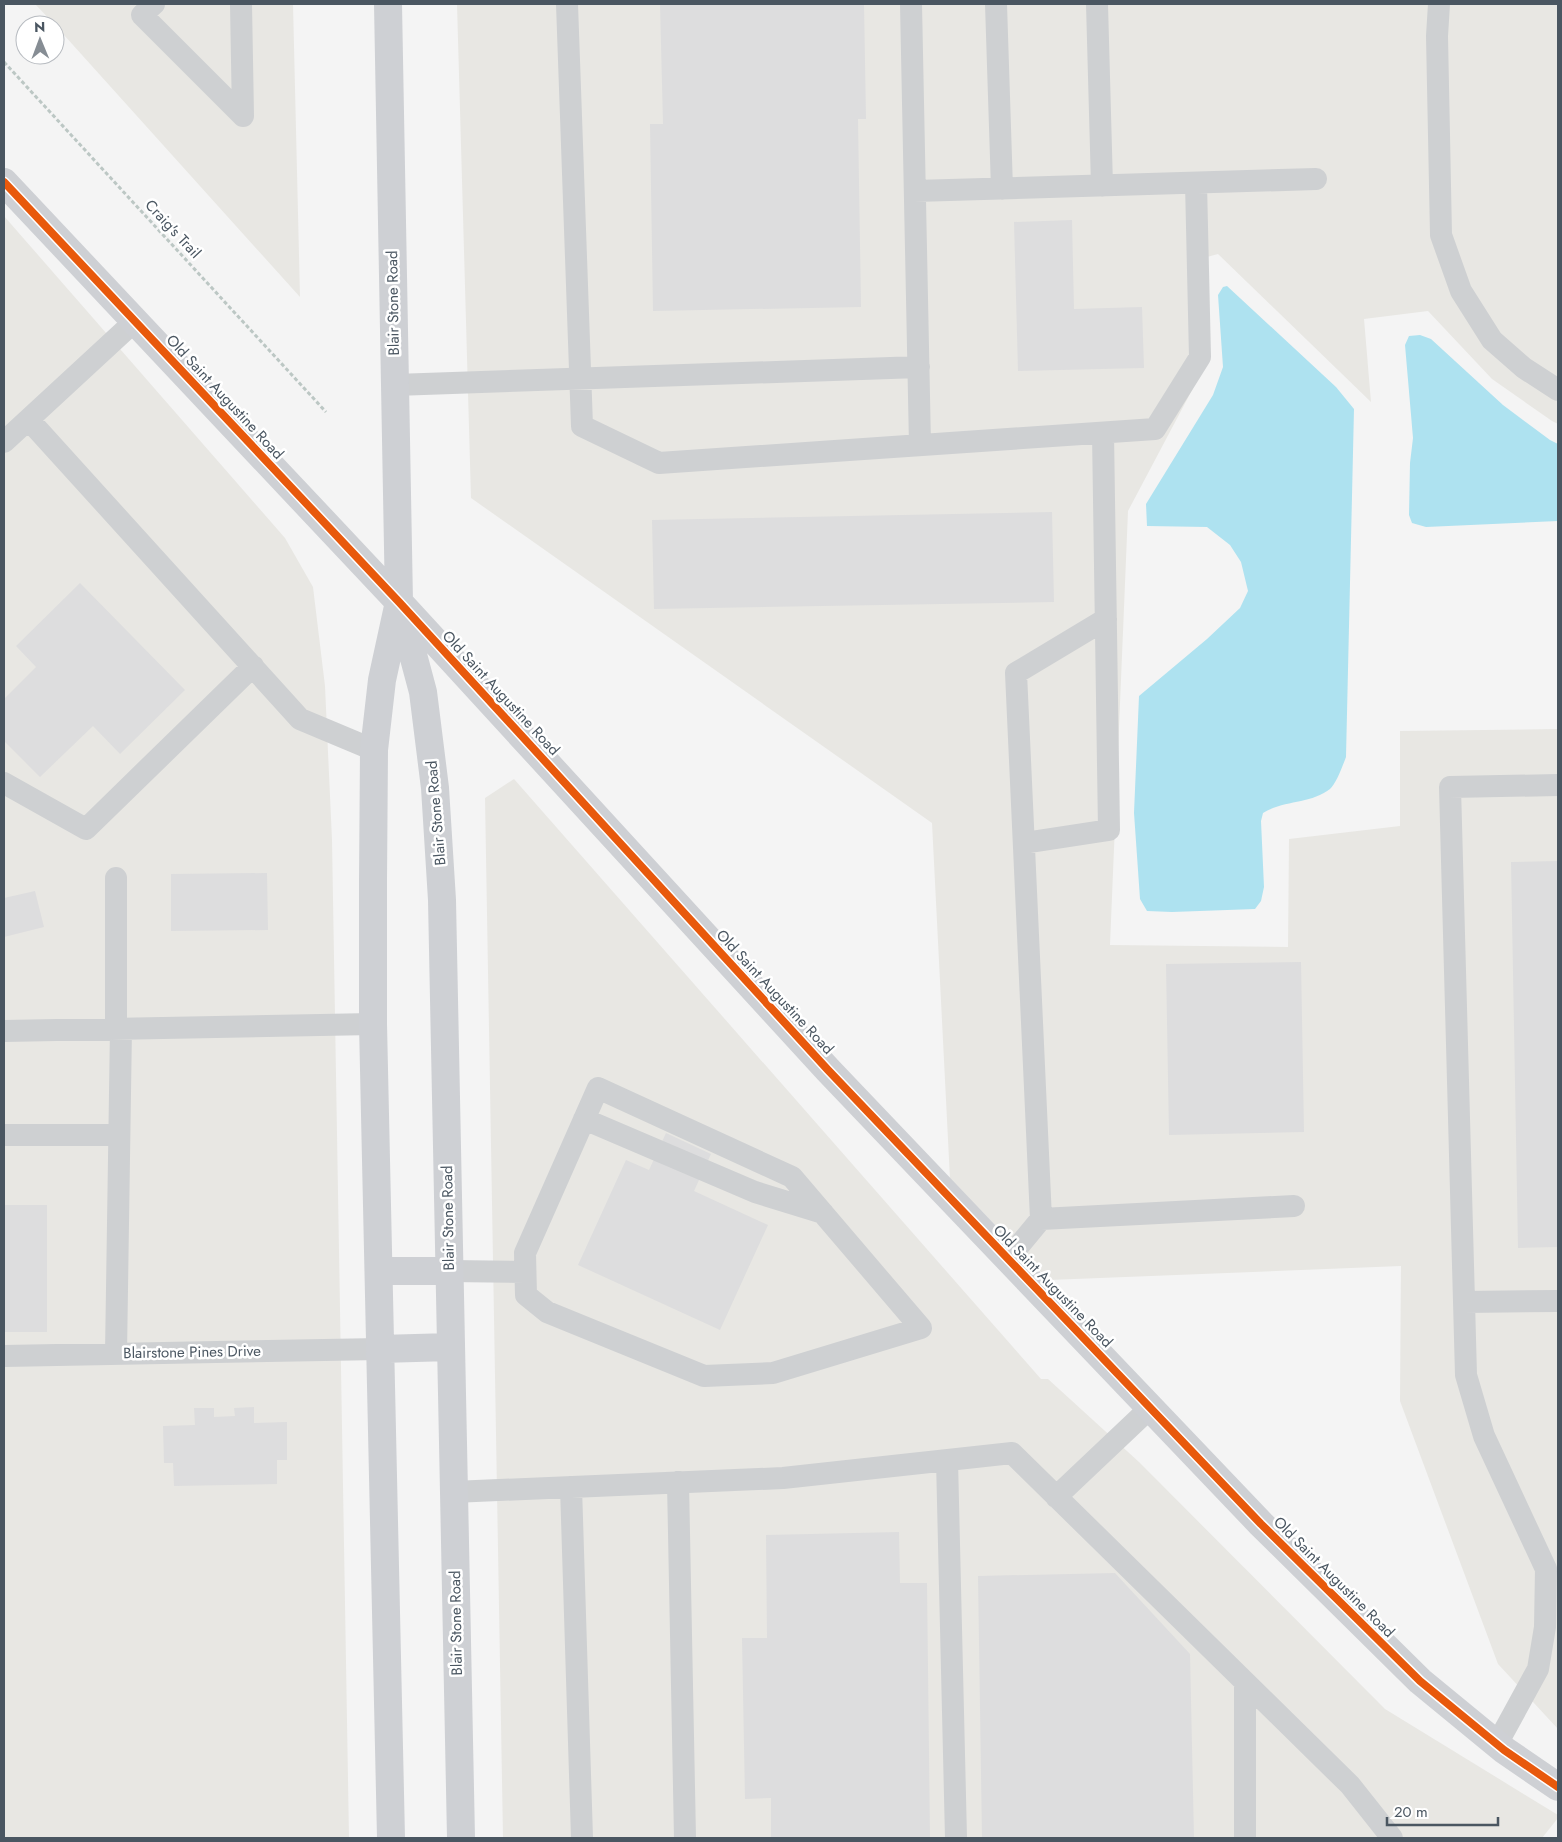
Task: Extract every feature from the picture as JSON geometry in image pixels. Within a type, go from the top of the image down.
[{"type":"main road","name":"Blair Stone Road","points":[[388,4],[399,602],[382,680],[374,750],[373,1024],[390,1838]]},
{"type":"main road","name":"Old Saint Augustine Road","points":[[4,182],[399,602],[828,1070],[1261,1524],[1420,1681],[1497,1744],[1558,1787]]},
{"type":"main road","name":"Blair Stone Road","points":[[399,602],[423,692],[435,788],[442,900],[461,1838]]},
{"type":"main road","points":[[379,1271],[449,1270]]},
{"type":"main road","points":[[380,1349],[451,1347]]},
{"type":"lane","points":[[154,4],[142,15],[243,116],[241,4]]},
{"type":"lane","points":[[567,4],[582,426],[659,463],[1155,429],[1200,357],[1196,183]]},
{"type":"lane","points":[[910,4],[920,445]]},
{"type":"lane","points":[[996,4],[1002,189]]},
{"type":"lane","points":[[1097,4],[1102,186]]},
{"type":"lane","points":[[1439,4],[1437,36],[1441,235],[1461,291],[1492,340],[1524,368],[1558,390]]},
{"type":"lane","points":[[915,191],[1316,179]]},
{"type":"lane","points":[[4,442],[135,321]]},
{"type":"lane","points":[[395,385],[919,367]]},
{"type":"lane","points":[[30,420],[300,719],[374,750]]},
{"type":"lane","points":[[1024,843],[1109,830],[1103,433]]},
{"type":"lane","points":[[1008,1259],[1041,1219],[1016,673],[1106,619]]},
{"type":"lane","points":[[4,782],[86,829],[253,666]]},
{"type":"lane","points":[[1497,1744],[1538,1669],[1545,1627],[1546,1569],[1484,1436],[1466,1375],[1450,787],[1558,785]]},
{"type":"lane","points":[[116,878],[119,1135],[116,1354]]},
{"type":"lane","points":[[4,1031],[373,1024]]},
{"type":"lane","points":[[598,1088],[792,1176],[823,1213],[921,1328],[773,1373],[704,1376],[547,1312],[526,1295],[525,1253],[598,1088]]},
{"type":"lane","points":[[584,1119],[755,1192],[823,1213]]},
{"type":"lane","points":[[4,1135],[119,1135]]},
{"type":"lane","points":[[1041,1219],[1294,1206]]},
{"type":"lane","points":[[449,1270],[525,1272]]},
{"type":"lane","points":[[1464,1302],[1558,1301]]},
{"type":"lane","name":"Blairstone Pines Drive","points":[[4,1356],[380,1349]]},
{"type":"lane","points":[[1056,1497],[1150,1408]]},
{"type":"lane","points":[[453,1492],[783,1478],[1012,1453],[1350,1786],[1392,1838]]},
{"type":"lane","points":[[948,1460],[956,1838]]},
{"type":"lane","points":[[678,1482],[685,1838]]},
{"type":"lane","points":[[571,1487],[582,1838]]},
{"type":"lane","points":[[1245,1684],[1245,1838]]},
{"type":"shaded area","points":[[35,4],[293,4],[300,297],[65,36],[65,15],[45,15]]},
{"type":"shaded area","points":[[457,4],[1558,4],[1558,424],[1492,379],[1428,311],[1364,319],[1371,402],[1218,254],[1207,257],[1209,358],[1128,511],[1110,945],[1288,947],[1289,839],[1400,826],[1400,731],[1558,729],[1558,1729],[1498,1664],[1400,1401],[1401,1266],[1049,1280],[950,1179],[932,823],[471,498]]},
{"type":"shaded area","points":[[4,216],[285,538],[313,587],[325,686],[332,840],[349,1838],[4,1838]]},
{"type":"shaded area","points":[[514,779],[1041,1379],[1048,1379],[1139,1462],[1385,1709],[1558,1815],[1558,1818],[1542,1838],[503,1838],[485,798]]},
{"type":"water","points":[[1227,286],[1336,387],[1354,409],[1346,757],[1337,779],[1332,787],[1323,794],[1280,806],[1263,813],[1261,821],[1264,887],[1261,901],[1255,909],[1147,911],[1140,899],[1134,813],[1139,696],[1207,639],[1240,608],[1248,591],[1241,562],[1230,545],[1207,527],[1147,526],[1146,504],[1213,395],[1223,367],[1218,295],[1223,287]]},
{"type":"water","points":[[1420,335],[1431,339],[1503,405],[1558,444],[1558,521],[1426,527],[1412,523],[1409,515],[1410,463],[1413,438],[1405,345],[1409,336]]},
{"type":"building","points":[[660,4],[864,4],[866,119],[858,119],[861,307],[653,311],[650,124],[663,124]]},
{"type":"building","points":[[1072,220],[1074,309],[1142,307],[1144,368],[1018,371],[1014,222]]},
{"type":"building","points":[[1052,512],[1054,602],[654,609],[652,520]]},
{"type":"building","points":[[80,583],[185,690],[120,754],[93,726],[40,777],[4,741],[4,699],[36,667],[16,646]]},
{"type":"building","points":[[1558,861],[1558,1247],[1518,1248],[1511,862]]},
{"type":"building","points":[[267,873],[268,930],[171,931],[171,874]]},
{"type":"building","points":[[35,891],[44,927],[4,937],[4,898]]},
{"type":"building","points":[[1301,962],[1304,1132],[1169,1135],[1166,964]]},
{"type":"building","points":[[666,1133],[711,1154],[694,1191],[768,1225],[720,1330],[578,1265],[626,1160],[649,1170]]},
{"type":"building","points":[[4,1205],[47,1205],[47,1332],[4,1332]]},
{"type":"building","points":[[254,1407],[254,1423],[287,1422],[287,1460],[277,1460],[277,1484],[174,1486],[173,1463],[164,1463],[163,1426],[195,1425],[194,1408],[214,1408],[214,1417],[235,1416],[234,1408]]},
{"type":"building","points":[[899,1532],[900,1583],[927,1583],[930,1838],[771,1838],[771,1798],[745,1799],[742,1638],[767,1638],[766,1535]]},
{"type":"building","points":[[1115,1573],[1190,1654],[1194,1838],[982,1838],[978,1576]]},
{"type":"cycle path","points":[[4,182],[399,602],[828,1070],[1261,1524],[1420,1681],[1504,1750],[1558,1787]]}]
